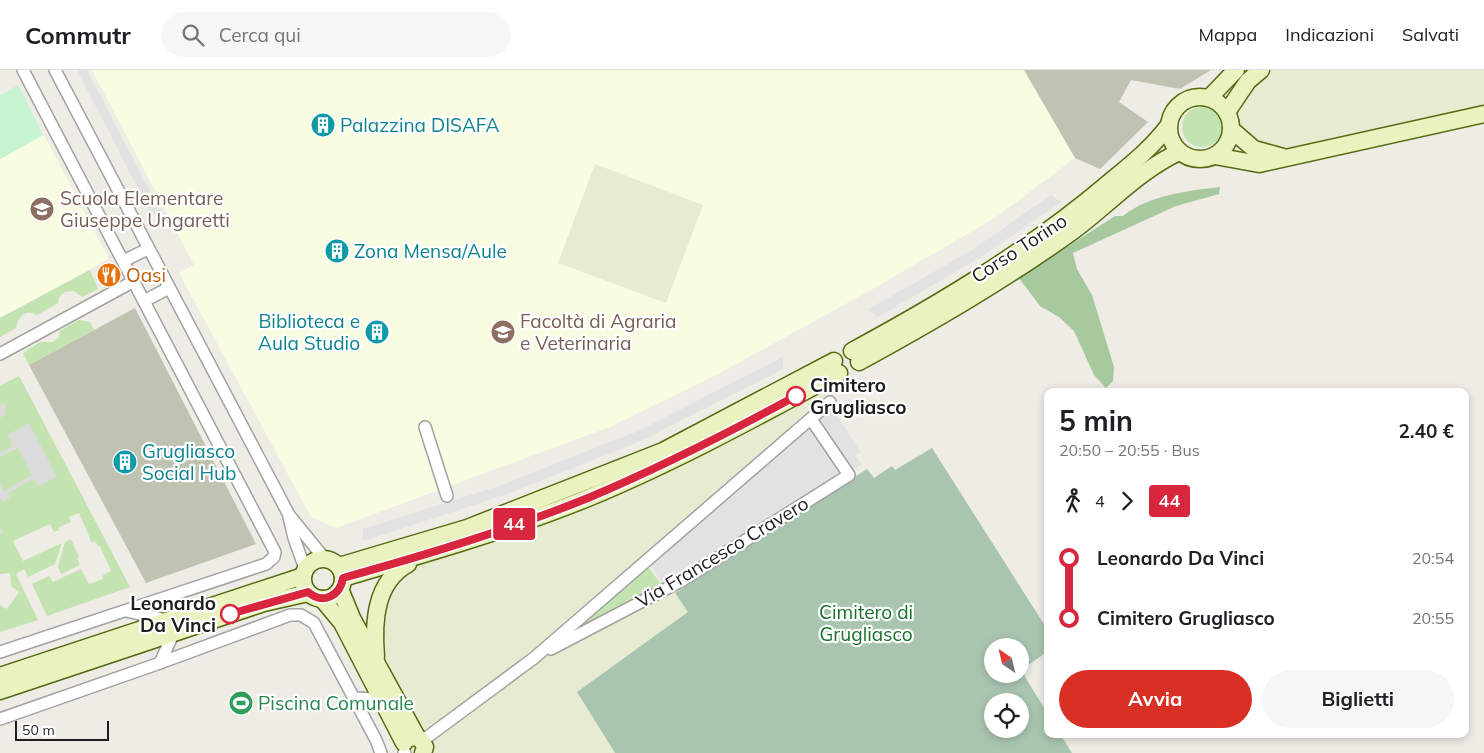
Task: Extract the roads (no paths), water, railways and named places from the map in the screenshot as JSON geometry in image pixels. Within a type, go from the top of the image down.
[{"type":"street","points":[[0,652],[266,564],[274,557],[275,552],[272,543],[23,70]]},
{"type":"street","points":[[55,70],[289,515],[341,578],[352,618],[377,664],[414,749]]},
{"type":"street","points":[[1215,156],[1227,144],[1232,130],[1228,112],[1219,102],[1209,98],[1236,70]]},
{"type":"street","points":[[1228,112],[1248,81],[1260,70]]},
{"type":"street","name":"Corso Torino","points":[[1180,152],[1161,161],[1074,229],[1029,261],[902,339],[856,356],[839,351],[837,367],[844,375],[854,373],[856,356],[903,322],[1066,218],[1154,146],[1169,125],[1174,110],[1185,101],[1196,97],[1209,98]]},
{"type":"street","points":[[1169,125],[1172,142],[1180,152],[1191,158],[1202,159],[1215,156],[1259,164],[1290,159],[1484,114]]},
{"type":"street","points":[[1232,130],[1254,149],[1290,159]]},
{"type":"street","points":[[124,261],[148,249]]},
{"type":"street","points":[[0,354],[134,281]]},
{"type":"street","points":[[144,301],[169,288]]},
{"type":"street","name":"Corso Torino","points":[[341,578],[428,554],[587,498],[658,467],[748,422],[837,367]]},
{"type":"street","name":"Corso Torino","points":[[0,676],[171,626],[264,603],[335,595],[341,578],[636,462],[837,367]]},
{"type":"street","name":"Via Francesco Cravero","points":[[414,749],[534,658],[830,402]]},
{"type":"street","name":"Via Francesco Cravero","points":[[534,658],[681,582],[849,475],[811,419]]},
{"type":"street","points":[[425,427],[447,496]]},
{"type":"street","points":[[289,515],[304,572],[303,582],[342,623],[381,699],[414,749]]},
{"type":"street","points":[[377,664],[374,636],[378,602],[386,583],[398,569],[428,554]]},
{"type":"street","name":"Corso Torino","points":[[0,691],[171,626],[304,572],[313,561],[324,558]]},
{"type":"street","points":[[126,610],[171,626],[160,663]]},
{"type":"street","points":[[0,718],[160,663],[290,615],[301,615],[314,622],[381,753]]},
{"type":"street","points":[[354,698],[381,699]]},
{"type":"place","name":"Palazzina DISAFA","points":[[323,125]]},
{"type":"place","name":"Scuola Elementare Giuseppe Ungaretti","points":[[42,209]]},
{"type":"place","name":"Zona Mensa/Aule","points":[[337,251]]},
{"type":"place","name":"Oasi","points":[[109,275]]},
{"type":"place","name":"Biblioteca e Aula Studio","points":[[377,332]]},
{"type":"place","name":"Facoltà di Agraria e Veterinaria","points":[[503,332]]},
{"type":"place","name":"Cimitero Grugliasco","points":[[796,396]]},
{"type":"place","name":"Grugliasco Social Hub","points":[[125,462]]},
{"type":"place","name":"Leonardo Da Vinci","points":[[230,614]]},
{"type":"place","name":"Piscina Comunale","points":[[241,703]]},
{"type":"park label","name":"Cimitero di Grugliasco","points":[[866,623]]}]
